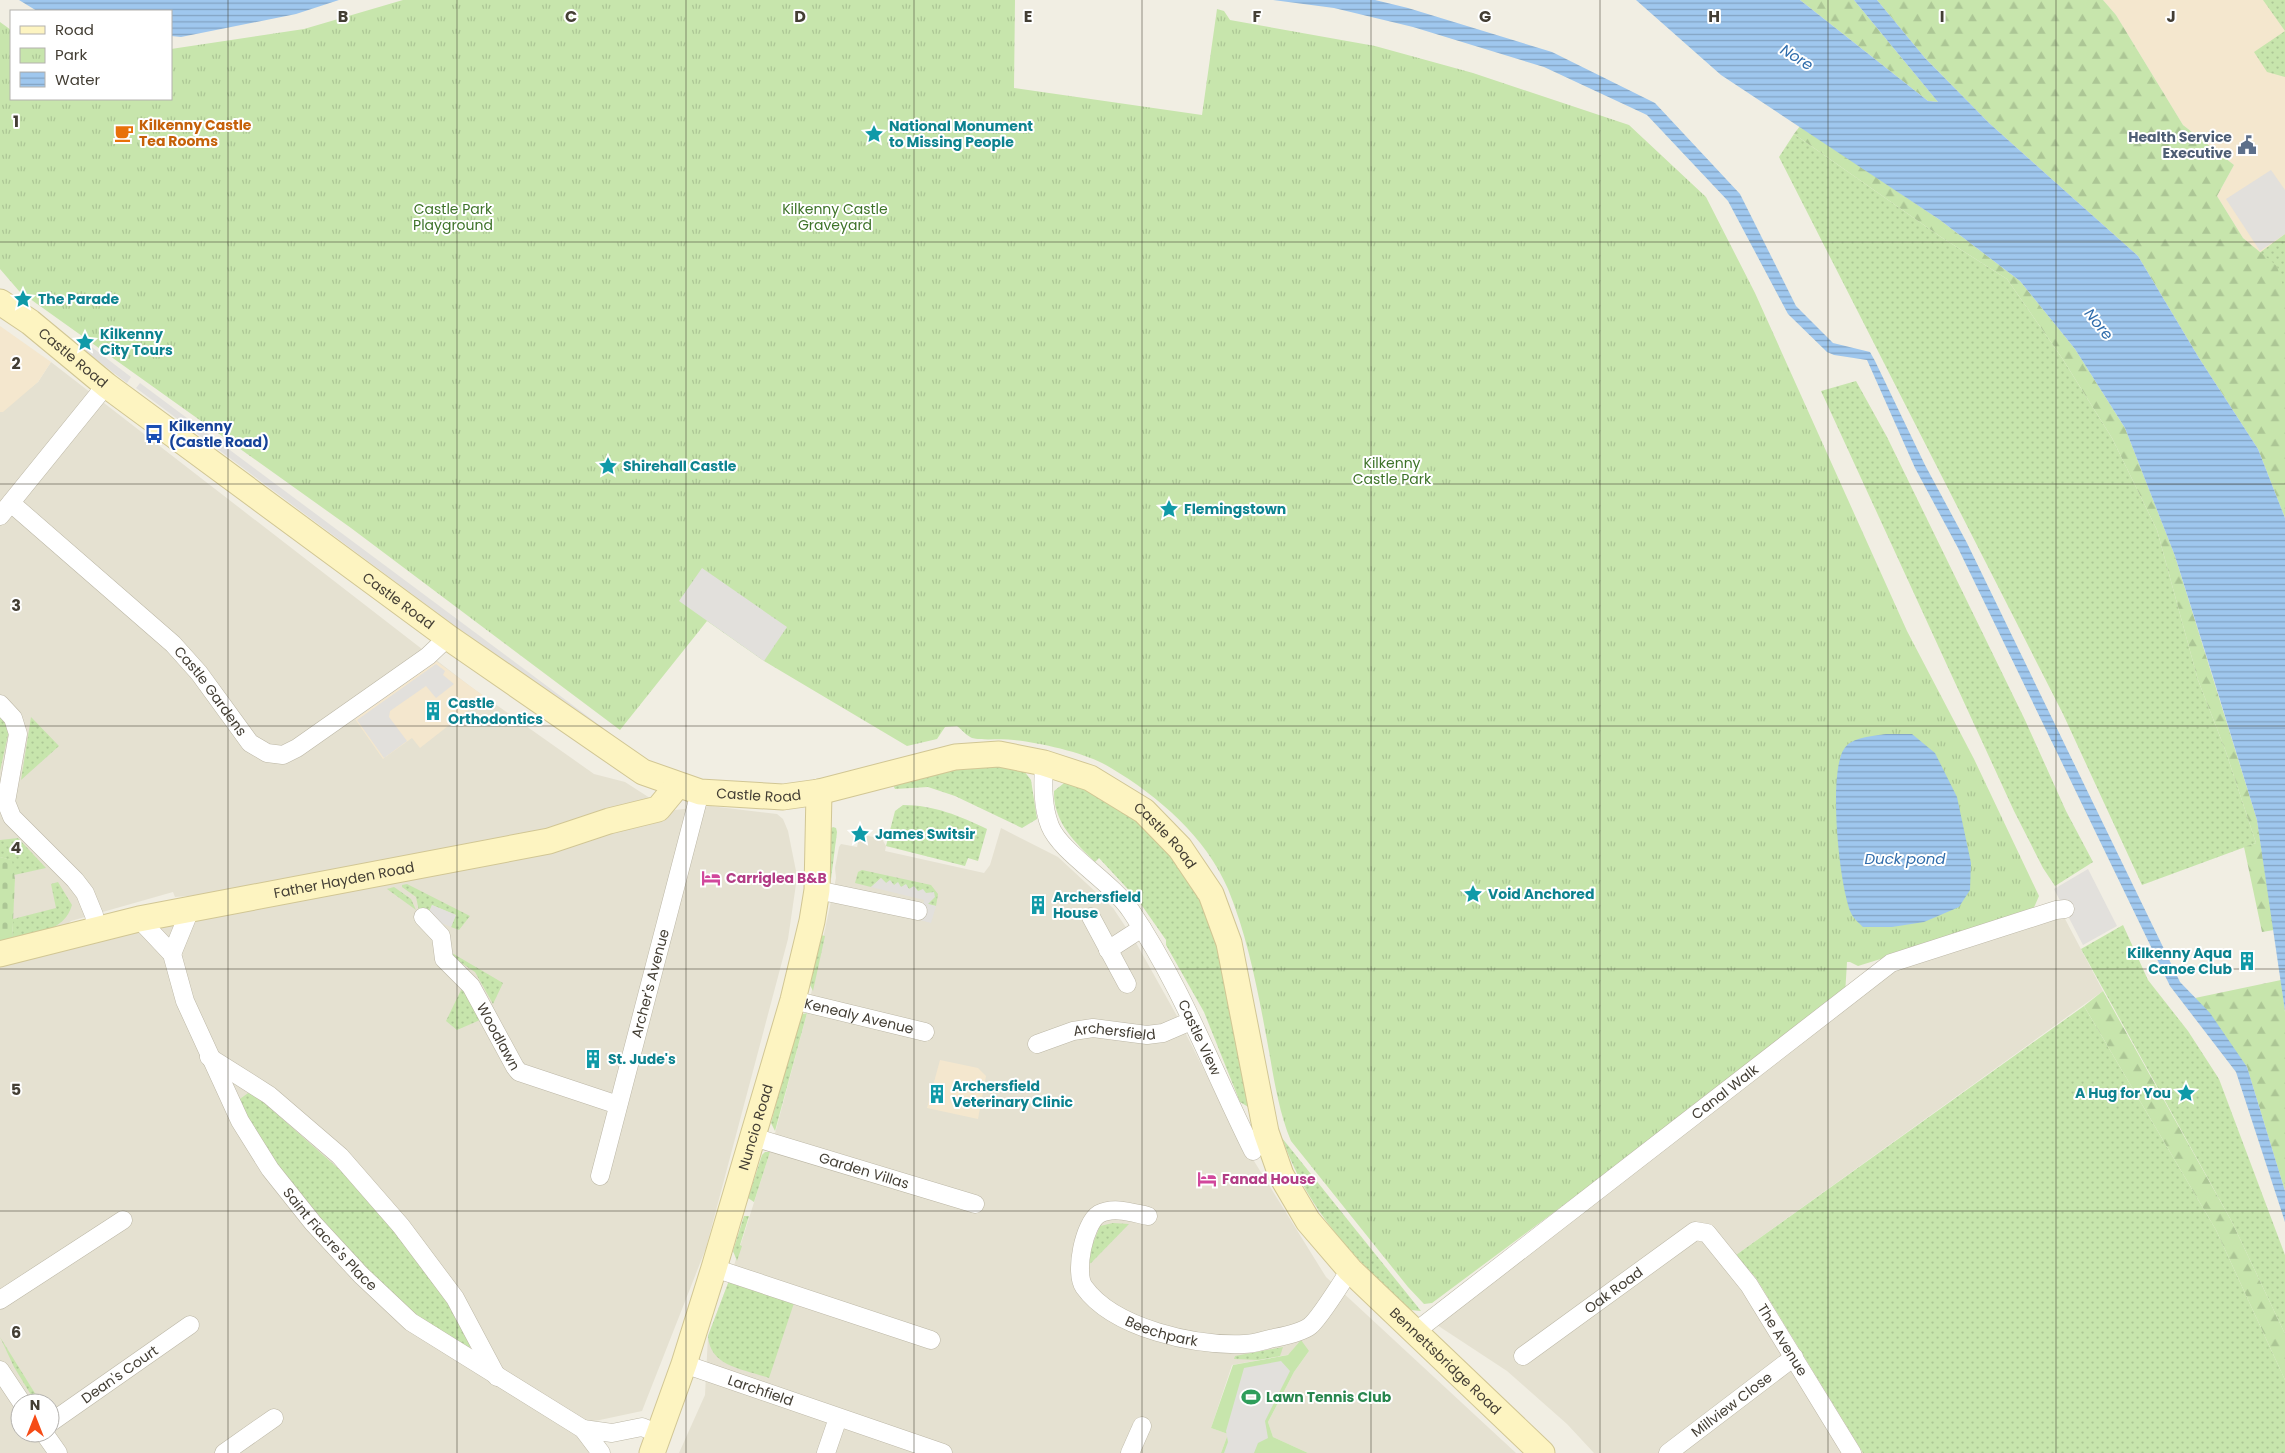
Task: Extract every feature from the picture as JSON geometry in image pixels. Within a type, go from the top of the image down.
[{"type":"main road","name":"Castle Road","points":[[0,302],[30,322],[106,385],[448,637],[642,772],[688,789],[784,797],[819,792],[955,757],[999,754],[1044,762],[1090,778],[1144,811],[1180,848],[1211,894],[1229,943],[1266,1132],[1281,1174],[1308,1221],[1350,1270]]},
{"type":"main road","name":"Father Hayden Road","points":[[2,954],[139,919],[549,841],[658,809],[688,789]]},
{"type":"main road","name":"Nuncio Road","points":[[655,1443],[684,1364],[714,1268],[793,1000],[812,921],[817,890],[819,792]]},
{"type":"main road","name":"Bennettsbridge Road","points":[[1350,1270],[1542,1453]]},
{"type":"street","name":"Castle Gardens","points":[[106,385],[6,510],[173,644],[199,673],[250,743],[268,754],[283,755],[296,748],[428,656],[448,637]]},
{"type":"street","points":[[0,704],[13,718],[18,734],[6,802],[12,818],[86,893],[96,930]]},
{"type":"street","name":"Castle View","points":[[1044,762],[1043,794],[1050,827],[1068,850],[1105,881],[1129,908],[1154,946],[1192,1021],[1253,1151]]},
{"type":"street","name":"Archer's Avenue","points":[[600,1176],[618,1105],[688,789]]},
{"type":"street","points":[[817,890],[918,911]]},
{"type":"street","name":"Canal Walk","points":[[1415,1332],[1891,963],[2056,910],[2065,909]]},
{"type":"street","points":[[172,954],[190,910]]},
{"type":"street","name":"Woodlawn","points":[[423,917],[441,936],[444,959],[471,986],[519,1072],[618,1105]]},
{"type":"street","points":[[1091,917],[1127,984]]},
{"type":"street","name":"Saint Fiacre's Place","points":[[139,919],[172,954],[185,1001],[209,1057],[240,1121],[270,1168],[313,1224],[361,1275],[411,1322],[498,1378],[583,1429],[601,1453]]},
{"type":"street","points":[[1108,950],[1142,928]]},
{"type":"street","name":"Kenealy Avenue","points":[[793,1000],[925,1032]]},
{"type":"street","name":"Archersfield","points":[[1037,1044],[1073,1031],[1093,1028],[1147,1035],[1163,1033],[1192,1021]]},
{"type":"street","points":[[209,1057],[269,1095],[340,1156],[401,1226],[455,1298],[498,1378]]},
{"type":"street","name":"Garden Villas","points":[[753,1137],[975,1204]]},
{"type":"street","name":"Beechpark","points":[[1148,1216],[1115,1210],[1099,1214],[1088,1229],[1079,1267],[1083,1286],[1099,1302],[1132,1324],[1190,1341],[1245,1344],[1284,1336],[1310,1326],[1350,1270]]},
{"type":"street","points":[[0,1300],[123,1220]]},
{"type":"street","name":"Oak Road","points":[[1523,1356],[1695,1232],[1707,1233]]},
{"type":"street","name":"The Avenue","points":[[1707,1233],[1749,1285],[1852,1453]]},
{"type":"street","points":[[714,1268],[931,1340]]},
{"type":"street","name":"Dean's Court","points":[[60,1416],[190,1325]]},
{"type":"street","name":"Millview Close","points":[[1668,1453],[1794,1357]]},
{"type":"street","name":"Larchfield","points":[[684,1364],[943,1453]]},
{"type":"street","points":[[0,1370],[15,1393]]},
{"type":"street","points":[[224,1453],[274,1418]]},
{"type":"street","points":[[826,1453],[838,1418]]},
{"type":"street","points":[[1130,1453],[1142,1426]]},
{"type":"street","name":"Saint Fiacre's Place","points":[[583,1429],[612,1433],[642,1427],[655,1443]]},
{"type":"shaded area","name":"Health Service Executive","points":[[2103,0],[2285,0],[2285,247],[2277,266],[2243,238],[2217,196],[2234,165],[2183,125],[2116,15]]},
{"type":"shaded area","points":[[2271,170],[2285,190],[2285,234],[2260,251],[2226,199]]},
{"type":"shaded area","points":[[0,326],[51,362],[38,382],[3,412],[0,412]]},
{"type":"shaded area","points":[[89,345],[131,377],[127,383],[85,351]]},
{"type":"shaded area","points":[[51,362],[471,687],[594,774],[625,782],[653,800],[550,834],[201,895],[175,897],[173,892],[71,921],[59,931],[12,924],[15,879],[12,860],[0,857],[0,412],[38,382]]},
{"type":"shaded area","points":[[140,383],[626,745],[622,751],[136,388]]},
{"type":"shaded area","points":[[702,568],[787,627],[764,661],[679,601]]},
{"type":"shaded area","points":[[436,661],[485,697],[420,748],[412,738],[383,759],[355,719]]},
{"type":"shaded area","points":[[436,664],[445,671],[443,675],[454,684],[436,698],[426,686],[390,711],[389,717],[407,741],[384,758],[357,720]]},
{"type":"shaded area","points":[[710,806],[777,814],[783,819],[788,831],[797,876],[788,939],[706,1248],[642,1411],[595,1421],[584,1444],[589,1453],[0,1453],[0,962],[659,817],[675,810]]},
{"type":"shaded area","points":[[1001,828],[1058,857],[1113,908],[1135,941],[1177,1016],[1231,1124],[1326,1277],[1516,1453],[1308,1453],[1273,1437],[1268,1422],[1294,1372],[1309,1351],[1232,1365],[1211,1428],[1228,1434],[1221,1453],[679,1453],[705,1395],[708,1336],[730,1278],[770,1152],[807,1013],[836,878],[835,868],[839,847],[841,844],[857,847],[860,834],[882,839],[886,846],[885,851],[984,873],[990,865]]},
{"type":"shaded area","points":[[2088,869],[2117,926],[2083,945],[2054,889]]},
{"type":"shaded area","points":[[881,878],[886,883],[890,880],[894,885],[898,882],[901,887],[906,884],[909,889],[914,886],[918,891],[923,889],[926,893],[934,892],[935,897],[928,904],[936,906],[931,923],[920,920],[924,900],[871,887]]},
{"type":"shaded area","points":[[432,905],[456,915],[451,927],[427,917]]},
{"type":"shaded area","points":[[2064,917],[2103,991],[1736,1255],[1756,1278],[1863,1453],[1594,1453],[1567,1424],[1507,1371],[1437,1325],[1896,969]]},
{"type":"shaded area","points":[[940,1060],[978,1068],[986,1076],[978,1119],[927,1108]]},
{"type":"shaded area","points":[[1281,1361],[1290,1371],[1265,1421],[1268,1438],[1258,1443],[1254,1453],[1224,1453],[1228,1442],[1226,1431],[1244,1368]]},
{"type":"green space","name":"Kilkenny Castle Park","points":[[403,0],[1015,0],[1014,88],[1202,115],[1217,9],[1224,11],[1230,20],[1375,46],[1473,73],[1629,125],[1706,197],[1755,293],[1907,631],[1974,759],[2039,896],[2032,912],[1858,966],[1847,962],[1845,995],[1432,1303],[1424,1304],[1408,1287],[1291,1141],[1273,1075],[1251,961],[1241,924],[1228,889],[1219,870],[1194,835],[1179,819],[1146,791],[1111,768],[1077,753],[1025,741],[972,738],[957,726],[945,727],[937,739],[907,746],[764,661],[707,621],[620,730],[351,528],[19,291],[0,269],[0,22],[10,29],[10,100],[172,100],[172,49],[304,29]]},
{"type":"green space","points":[[1800,0],[1854,0],[1938,102],[1928,101]]},
{"type":"green space","points":[[1877,0],[2103,0],[2116,15],[2183,125],[2234,165],[2217,196],[2243,238],[2277,266],[2285,292],[2285,518],[2258,449],[2199,358],[2138,256],[1989,123],[1925,58]]},
{"type":"green space","points":[[2263,0],[2285,0],[2285,31]]},
{"type":"green space","points":[[2285,31],[2285,77],[2267,72],[2254,52]]},
{"type":"green space","points":[[1800,126],[1940,220],[2020,281],[2075,349],[2125,428],[2175,556],[2257,820],[2274,930],[2262,932],[2244,847],[2256,843],[2226,752],[2198,680],[2157,530],[2112,438],[2062,358],[2007,279],[1941,237],[1794,134]]},
{"type":"green space","points":[[1794,134],[1941,237],[2007,279],[2062,358],[2112,438],[2157,530],[2198,680],[2226,752],[2256,843],[2142,885],[2063,714],[1779,157]]},
{"type":"green space","points":[[2285,234],[2285,340],[2254,257]]},
{"type":"green space","points":[[1856,381],[1887,437],[2025,720],[2066,811],[2093,862],[2055,886],[2043,868],[2014,811],[1821,391]]},
{"type":"green space","points":[[0,711],[10,726],[0,771]]},
{"type":"green space","points":[[31,717],[59,746],[21,780]]},
{"type":"green space","points":[[992,764],[1024,771],[1031,780],[1037,819],[1022,828],[955,796],[928,787],[895,789],[892,783],[967,766]]},
{"type":"green space","points":[[1068,780],[1122,806],[1168,846],[1200,895],[1220,945],[1250,1108],[1240,1102],[1204,1012],[1166,945],[1166,940],[1138,900],[1099,858],[1095,862],[1087,854],[1061,822],[1057,812],[1054,791]]},
{"type":"green space","points":[[903,805],[936,809],[987,829],[978,861],[968,858],[965,866],[886,846],[895,811]]},
{"type":"green space","points":[[836,828],[837,832],[831,879],[829,874],[830,829]]},
{"type":"green space","points":[[18,838],[46,868],[14,875],[11,860],[0,857],[0,840]]},
{"type":"green space","points":[[0,857],[12,860],[15,879],[12,943],[0,946]]},
{"type":"green space","points":[[862,870],[931,885],[938,894],[936,906],[928,904],[926,893],[886,883],[881,878],[871,887],[855,883],[858,872]]},
{"type":"green space","points":[[58,882],[72,905],[63,921],[39,934],[12,942],[13,919],[56,908],[51,884]]},
{"type":"green space","points":[[407,884],[470,916],[459,930],[451,927],[456,915],[432,905],[427,917],[419,911],[416,897],[402,887],[402,885]]},
{"type":"green space","points":[[394,887],[411,899],[416,910],[387,889]]},
{"type":"green space","points":[[2123,925],[2148,980],[2188,1031],[2219,1079],[2285,1255],[2285,1334],[2232,1222],[2081,949]]},
{"type":"green space","points":[[821,935],[825,936],[813,991],[809,983]]},
{"type":"green space","points":[[452,953],[503,983],[493,1004],[475,972],[452,957]]},
{"type":"green space","points":[[2281,980],[2285,1012],[2285,1191],[2247,1067],[2195,998]]},
{"type":"green space","points":[[462,988],[480,1020],[457,1030],[446,1021]]},
{"type":"green space","points":[[2103,991],[2232,1222],[2285,1334],[2285,1380],[2216,1230],[2084,1006]]},
{"type":"green space","points":[[2084,1006],[2216,1230],[2285,1380],[2285,1453],[1863,1453],[1756,1278],[1736,1255]]},
{"type":"green space","points":[[807,1013],[775,1131],[771,1123],[799,1018]]},
{"type":"green space","points":[[251,1091],[341,1171],[393,1229],[448,1303],[471,1346],[463,1352],[414,1321],[283,1180],[237,1101]]},
{"type":"green space","points":[[1282,1138],[1421,1311],[1410,1310],[1370,1271],[1335,1232],[1305,1189]]},
{"type":"green space","points":[[765,1152],[770,1152],[754,1202],[748,1198],[762,1155]]},
{"type":"green space","points":[[744,1216],[749,1216],[737,1261],[733,1251]]},
{"type":"green space","points":[[1113,1223],[1129,1224],[1088,1264],[1088,1256],[1100,1226]]},
{"type":"green space","points":[[730,1278],[795,1300],[769,1378],[739,1369],[722,1361],[710,1346],[708,1336]]},
{"type":"green space","points":[[0,1337],[35,1393],[30,1393],[14,1367]]},
{"type":"green space","name":"Lawn Tennis Club","points":[[1301,1340],[1309,1351],[1294,1372],[1268,1422],[1273,1437],[1308,1453],[1221,1453],[1228,1434],[1211,1428],[1233,1365],[1288,1355]]},
{"type":"green space","points":[[1283,1347],[1280,1356],[1258,1360],[1234,1359],[1235,1356]]},
{"type":"water","points":[[19,0],[339,0],[296,14],[181,37],[172,36],[172,10],[35,10]]},
{"type":"water","points":[[1273,0],[1375,0],[1408,8],[1552,52],[1655,103],[1740,194],[1796,306],[1833,343],[1870,352],[1875,361],[1925,465],[1967,543],[2180,982],[2210,1013],[2247,1067],[2285,1191],[2285,1222],[2236,1072],[2170,986],[1958,548],[1915,468],[1867,360],[1834,355],[1827,352],[1788,314],[1728,201],[1647,115],[1544,67],[1413,27],[1334,8]]},
{"type":"water","name":"Nore","points":[[1636,0],[1800,0],[1928,101],[1938,102],[1854,0],[1877,0],[1925,58],[1989,123],[2138,256],[2199,358],[2258,449],[2285,518],[2285,1011],[2257,820],[2175,556],[2125,428],[2075,349],[2020,281],[1940,220],[1721,75]]},
{"type":"water","name":"Duck pond","points":[[1886,734],[1912,734],[1935,753],[1957,797],[1971,863],[1970,890],[1959,907],[1924,922],[1892,927],[1863,927],[1851,913],[1839,856],[1836,804],[1839,762],[1844,749],[1852,742]]},
{"type":"place","name":"Kilkenny Castle Tea Rooms","points":[[124,133]]},
{"type":"place","name":"National Monument to Missing People","points":[[874,134]]},
{"type":"place","name":"Health Service Executive","points":[[2247,145]]},
{"type":"place","name":"The Parade","points":[[23,299]]},
{"type":"place","name":"Kilkenny City Tours","points":[[85,342]]},
{"type":"place","name":"Kilkenny (Castle Road)","points":[[154,434]]},
{"type":"place","name":"Shirehall Castle","points":[[608,466]]},
{"type":"place","name":"Flemingstown","points":[[1169,509]]},
{"type":"place","name":"Castle Orthodontics","points":[[433,711]]},
{"type":"place","name":"James Switsir","points":[[860,834]]},
{"type":"place","name":"Carriglea B&B","points":[[711,878]]},
{"type":"place","name":"Void Anchored","points":[[1473,894]]},
{"type":"place","name":"Archersfield House","points":[[1038,905]]},
{"type":"place","name":"Kilkenny Aqua Canoe Club","points":[[2247,961]]},
{"type":"place","name":"St. Jude's","points":[[593,1059]]},
{"type":"place","name":"A Hug for You","points":[[2186,1093]]},
{"type":"place","name":"Archersfield Veterinary Clinic","points":[[937,1094]]},
{"type":"place","name":"Fanad House","points":[[1207,1179]]},
{"type":"place","name":"Lawn Tennis Club","points":[[1251,1397]]},
{"type":"park label","name":"Castle Park Playground","points":[[453,217]]},
{"type":"park label","name":"Kilkenny Castle Graveyard","points":[[835,217]]}]
